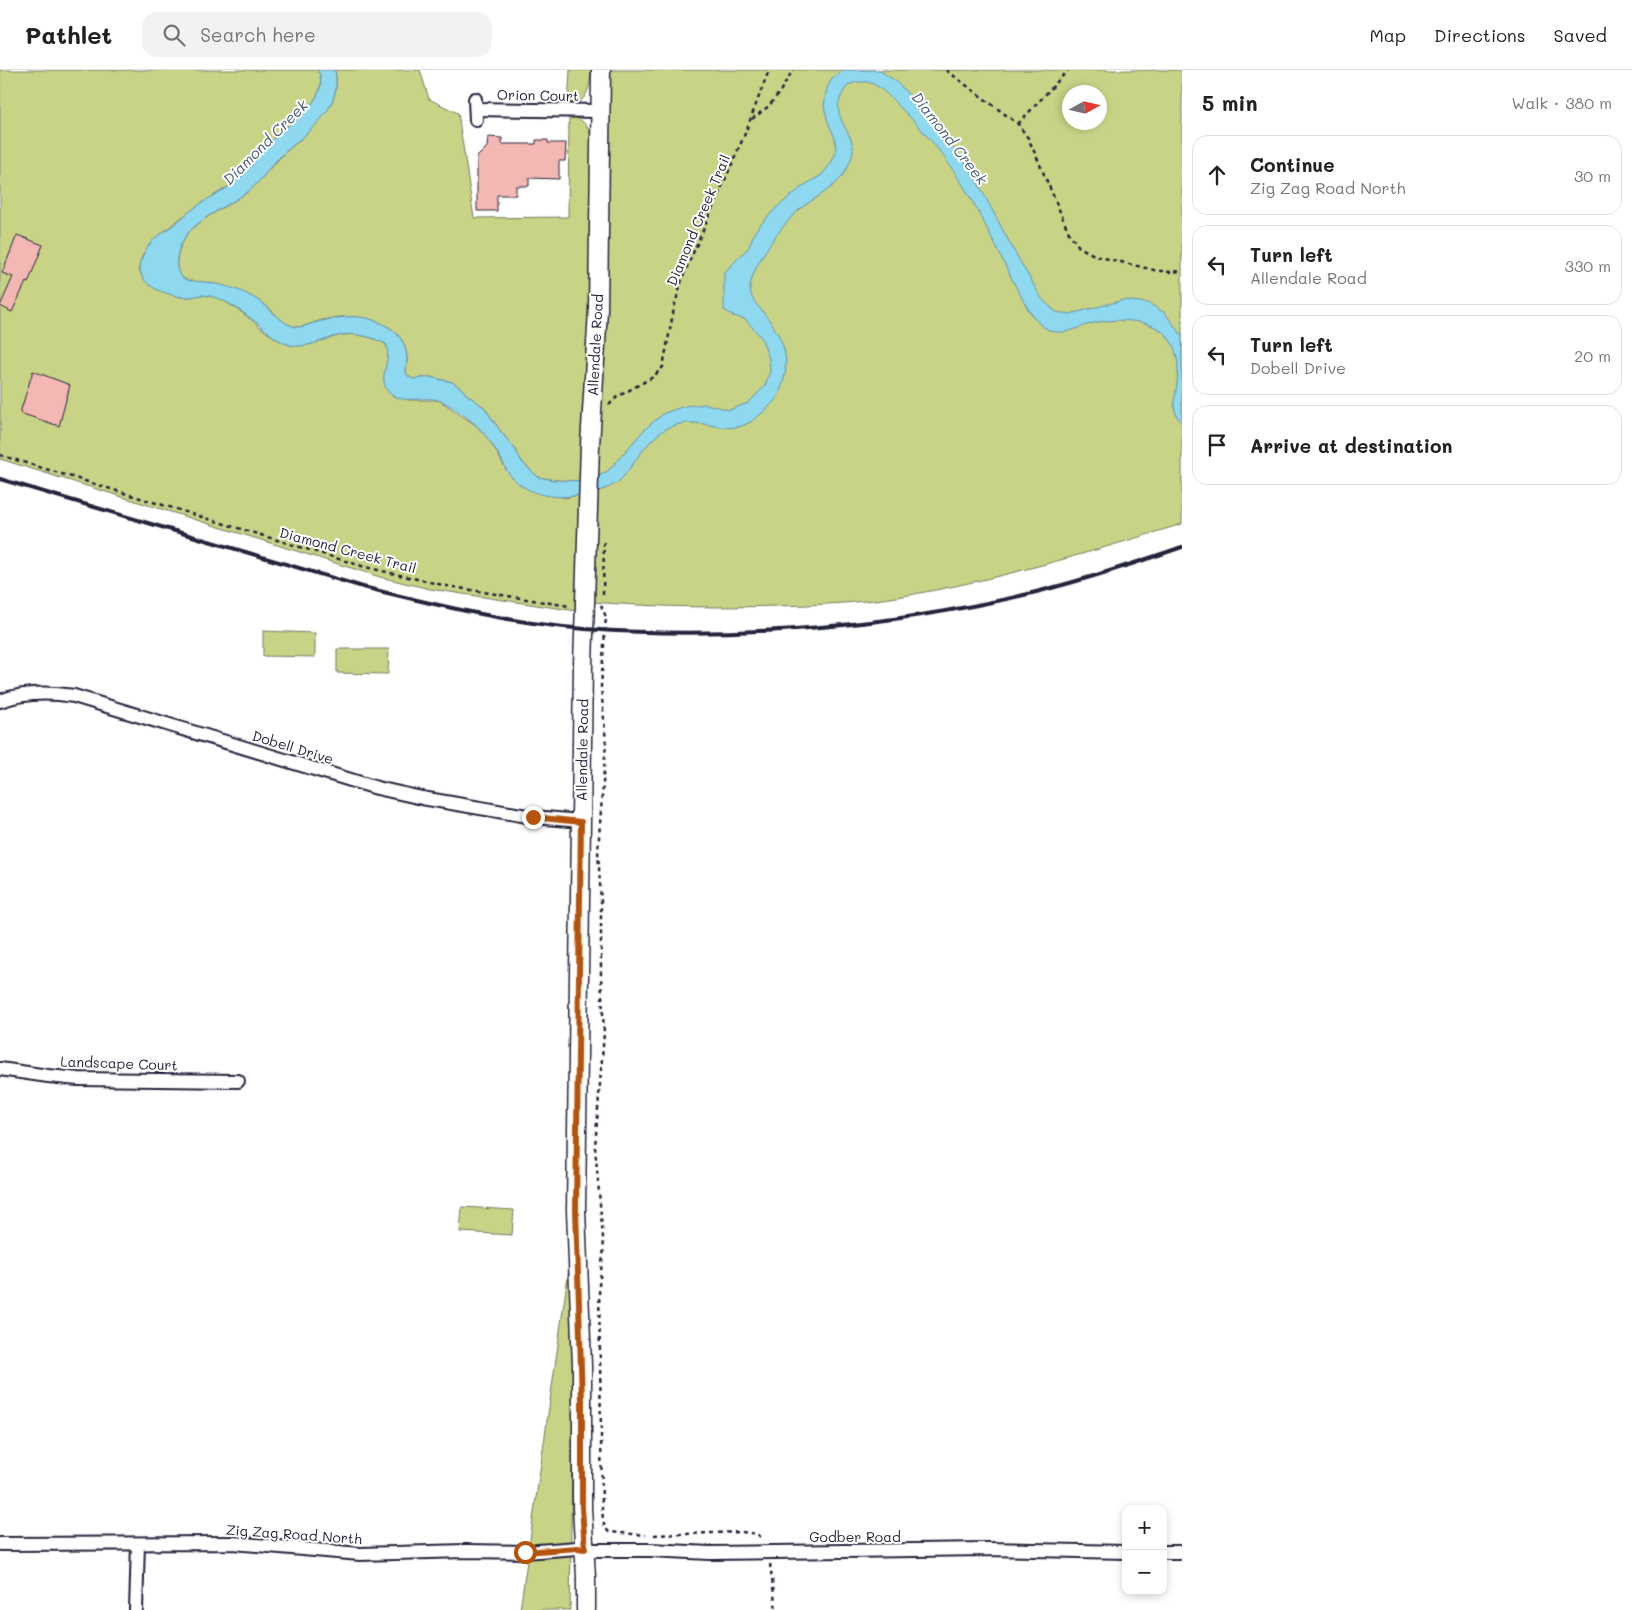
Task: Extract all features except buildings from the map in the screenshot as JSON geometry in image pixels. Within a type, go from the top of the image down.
[{"type":"street","name":"Allendale Road","points":[[586,1610],[582,1508],[582,1374],[576,1210],[581,822],[592,605],[588,504],[598,310],[601,70]]},
{"type":"street","name":"Orion Court","points":[[476,109],[600,111]]},
{"type":"street","name":"Dobell Drive","points":[[0,701],[40,693],[74,696],[377,788],[533,817],[581,822]]},
{"type":"street","name":"Landscape Court","points":[[0,1068],[78,1079],[238,1081]]},
{"type":"street","name":"Zig Zag Road North","points":[[0,1544],[247,1544],[360,1554],[465,1551],[525,1552],[585,1549]]},
{"type":"street","points":[[136,1610],[138,1544]]},
{"type":"street","name":"Godber Road","points":[[585,1549],[710,1552],[986,1549],[1122,1552]]},
{"type":"street","points":[[1167,1552],[1182,1552]]},
{"type":"path","name":"Diamond Creek Trail","points":[[608,406],[618,397],[653,377],[663,367],[674,308],[683,276],[751,120],[769,70]]},
{"type":"path","points":[[751,120],[769,106],[793,70]]},
{"type":"path","points":[[946,70],[1018,124],[1028,138],[1069,233],[1079,247],[1096,256],[1154,270],[1182,271]]},
{"type":"path","points":[[1018,124],[1068,70]]},
{"type":"path","name":"Diamond Creek Trail","points":[[0,455],[365,567],[447,586],[564,606],[592,605]]},
{"type":"path","points":[[602,598],[604,586],[604,532]]},
{"type":"path","points":[[592,605],[603,607],[606,617],[601,687],[606,742],[598,852],[604,1033],[595,1147],[604,1249],[599,1286],[603,1523],[605,1529],[618,1534],[652,1535],[751,1532],[761,1537],[769,1552],[776,1610]]},
{"type":"green space","points":[[0,70],[318,70],[321,81],[319,91],[307,110],[272,140],[240,178],[192,210],[158,237],[145,251],[139,264],[142,276],[174,295],[183,297],[212,296],[223,300],[266,332],[287,344],[301,346],[336,336],[354,335],[365,336],[386,344],[389,354],[384,380],[389,392],[409,400],[439,400],[477,426],[491,442],[507,471],[564,498],[584,494],[576,611],[430,589],[380,577],[0,459]]},
{"type":"green space","points":[[335,70],[420,70],[429,99],[458,113],[474,218],[568,217],[569,116],[579,119],[586,125],[593,143],[593,244],[580,481],[538,477],[522,462],[515,449],[484,407],[461,388],[452,382],[430,377],[413,379],[409,377],[406,372],[407,359],[403,344],[394,331],[381,323],[363,318],[343,317],[295,327],[287,324],[259,301],[206,282],[186,280],[178,271],[178,256],[186,235],[203,220],[250,190],[327,111],[333,99],[336,85]]},
{"type":"green space","points":[[570,70],[591,70],[589,88],[584,98],[580,102],[568,106]]},
{"type":"green space","points":[[610,70],[1182,70],[1182,524],[1005,575],[882,599],[792,606],[731,607],[661,606],[592,602],[594,477],[605,300]]},
{"type":"green space","points":[[263,631],[315,633],[315,657],[263,656]]},
{"type":"green space","points":[[337,649],[389,649],[388,674],[337,673]]},
{"type":"green space","points":[[462,1207],[514,1210],[512,1235],[460,1232]]},
{"type":"green space","points":[[575,1226],[570,1610],[520,1610]]},
{"type":"water","points":[[318,70],[335,70],[336,86],[333,100],[327,112],[318,123],[274,163],[250,190],[203,220],[190,231],[179,249],[177,257],[178,271],[187,280],[207,282],[247,294],[264,304],[283,321],[293,326],[302,327],[345,317],[363,317],[372,319],[390,328],[397,334],[405,346],[407,355],[406,372],[408,376],[413,379],[430,377],[452,382],[461,388],[484,407],[515,449],[522,462],[538,477],[580,481],[603,474],[609,470],[645,429],[664,413],[685,406],[706,404],[729,410],[748,403],[765,386],[770,371],[769,359],[761,337],[745,319],[733,316],[724,310],[724,273],[749,247],[755,231],[776,208],[806,184],[822,175],[831,163],[836,153],[835,138],[824,106],[827,88],[832,79],[844,70],[879,70],[897,82],[925,113],[971,170],[1042,299],[1056,312],[1070,314],[1124,300],[1148,303],[1165,313],[1182,336],[1182,424],[1176,415],[1174,407],[1178,376],[1176,354],[1171,341],[1166,335],[1159,329],[1141,322],[1119,320],[1099,322],[1065,332],[1054,332],[1039,323],[1027,307],[974,204],[944,156],[921,129],[885,93],[872,83],[859,82],[847,87],[840,100],[840,116],[850,137],[853,152],[845,172],[836,183],[793,215],[762,256],[752,278],[750,291],[752,298],[776,331],[781,340],[786,359],[784,380],[775,400],[758,416],[744,425],[727,428],[683,423],[665,430],[651,441],[619,481],[596,492],[565,497],[535,493],[526,489],[511,476],[498,453],[479,428],[448,404],[431,399],[401,399],[389,393],[384,381],[388,354],[386,344],[365,336],[342,335],[308,345],[294,346],[282,342],[223,300],[203,295],[182,297],[166,293],[150,285],[141,275],[140,268],[144,253],[158,236],[193,209],[239,179],[272,140],[307,110],[319,91],[321,81]]},
{"type":"railway","points":[[0,479],[363,587],[446,607],[501,618],[557,626],[636,632],[740,632],[844,625],[896,619],[947,611],[1044,590],[1182,547]]},
{"type":"route","points":[[525,1552],[585,1549],[582,1508],[581,1344],[576,1210],[581,822],[533,817]]},
{"type":"water label","name":"Diamond Creek","points":[[950,138]]},
{"type":"water label","name":"Diamond Creek","points":[[265,142]]}]
